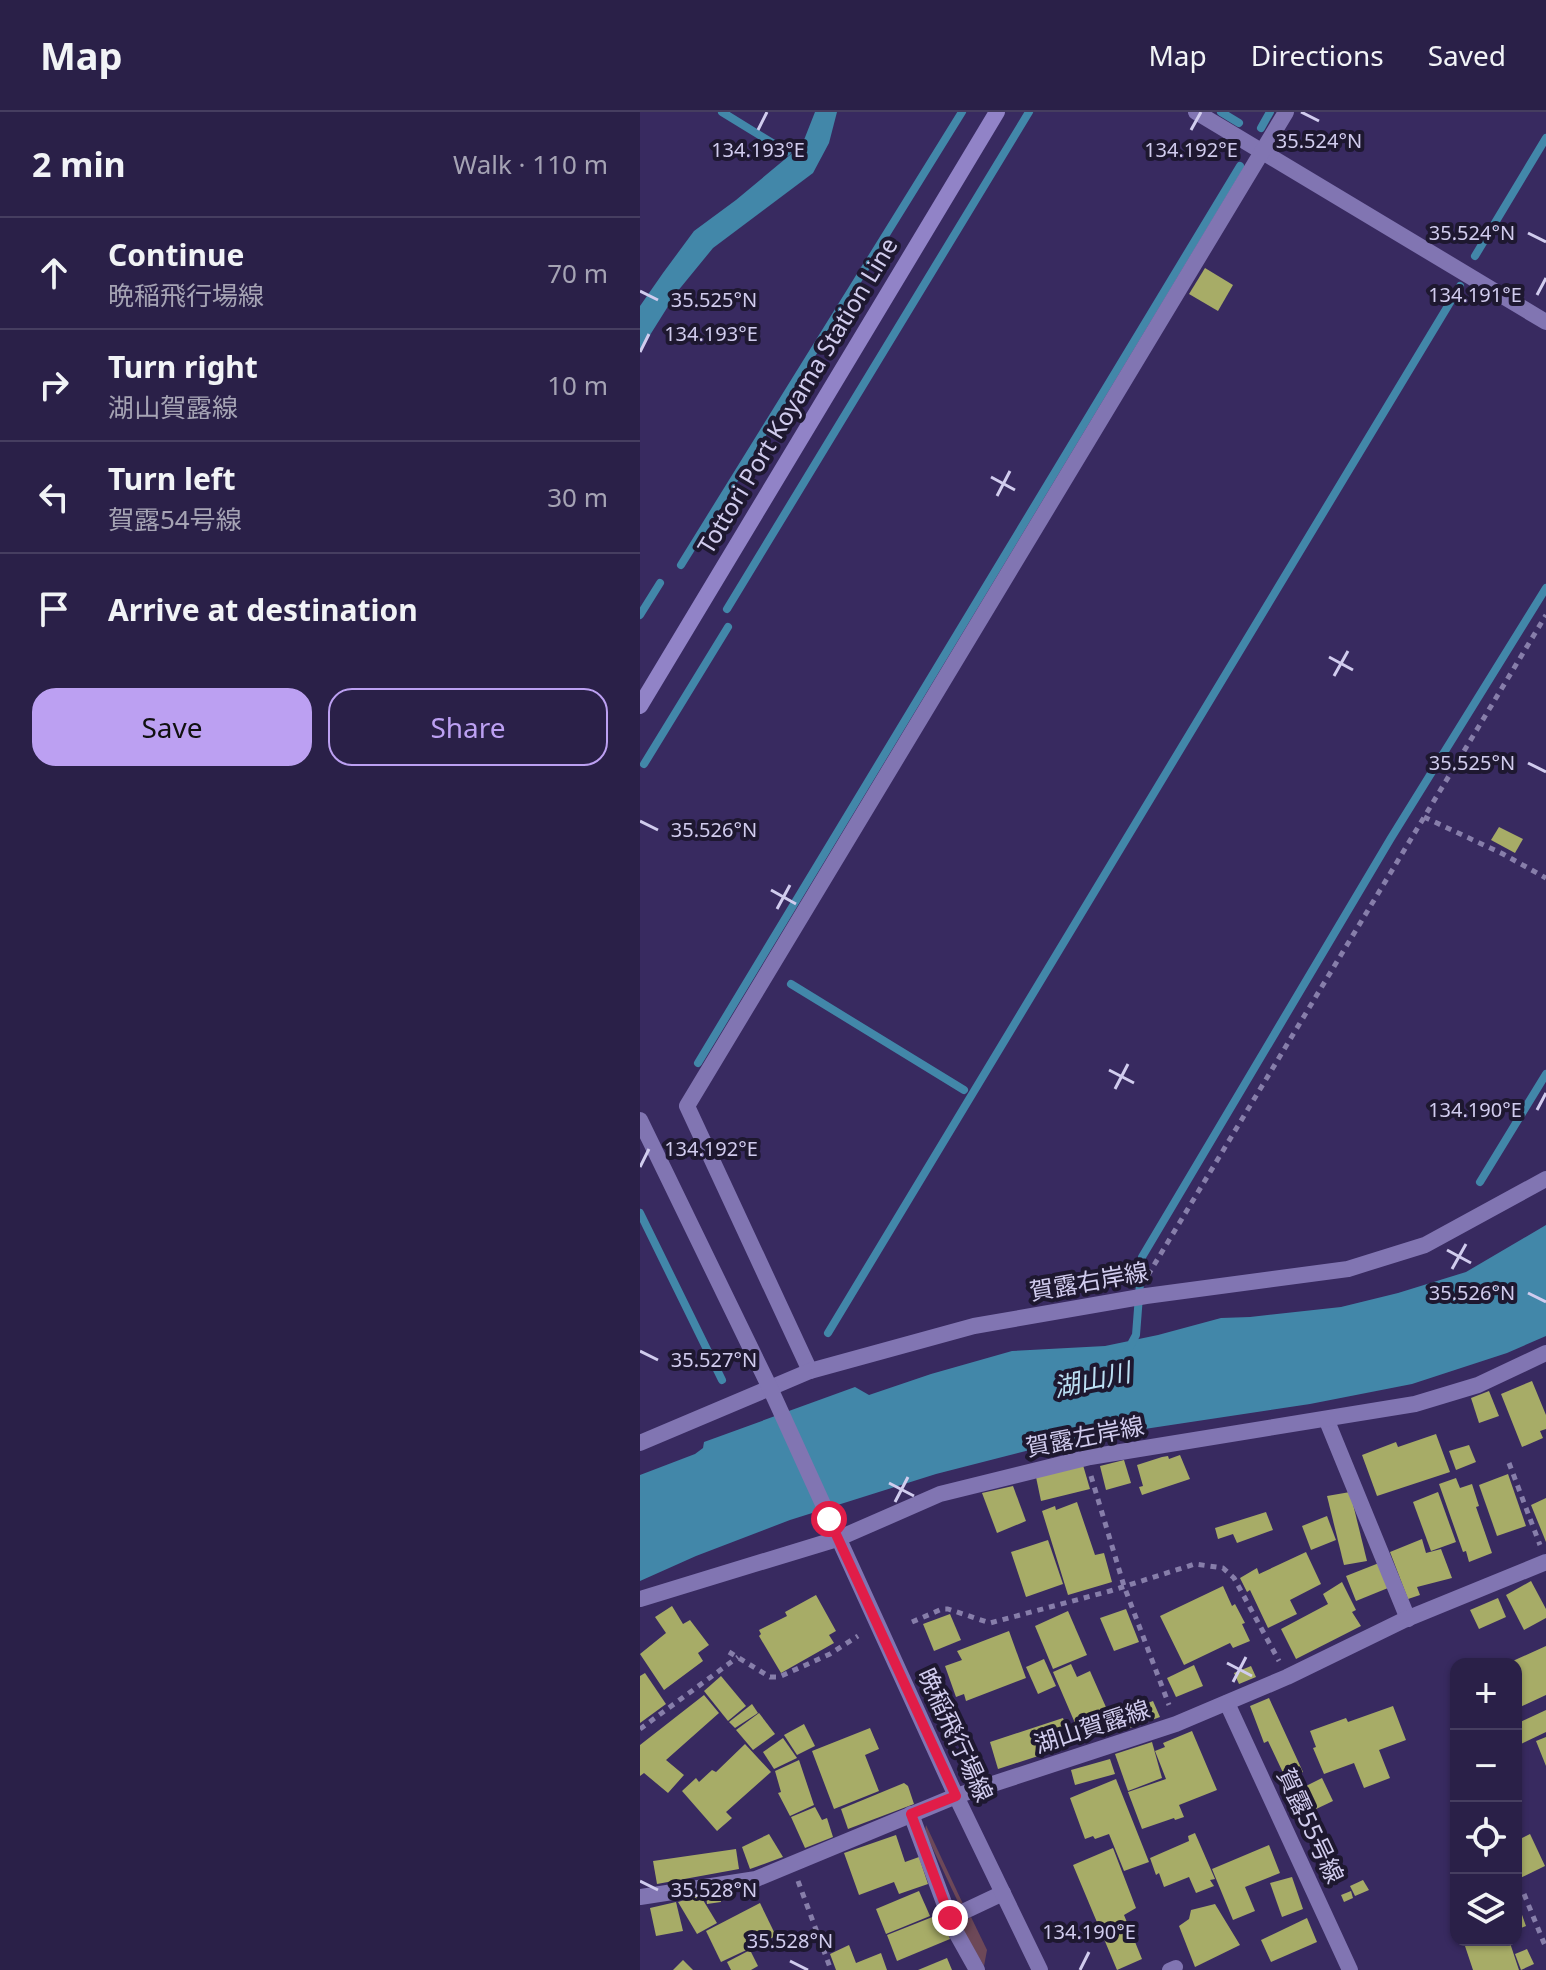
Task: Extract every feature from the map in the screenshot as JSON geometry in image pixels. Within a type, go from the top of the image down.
[{"type":"main road","name":"Tottori Port Koyama Station Line","points":[[640,706],[997,112]]},
{"type":"street","points":[[1196,112],[1546,322]]},
{"type":"street","points":[[810,1371],[687,1106],[1286,112]]},
{"type":"street","points":[[640,1120],[772,1394]]},
{"type":"street","name":"賀露右岸線","points":[[640,1443],[772,1394],[810,1371],[974,1326],[1146,1296],[1348,1269],[1425,1245],[1546,1179]]},
{"type":"street","name":"賀露左岸線","points":[[640,1599],[837,1539],[940,1494],[1086,1458],[1327,1421],[1415,1404],[1478,1385],[1546,1353]]},
{"type":"street","name":"晩稲飛行場線","points":[[772,1394],[956,1796],[1040,1970]]},
{"type":"street","points":[[1327,1421],[1408,1619]]},
{"type":"street","name":"湖山賀露線","points":[[640,1897],[756,1879],[956,1796],[1176,1724],[1287,1677],[1543,1554]]},
{"type":"street","name":"賀露55号線","points":[[1227,1703],[1350,1970]]},
{"type":"street","points":[[911,1814],[950,1918],[977,1970]]},
{"type":"street","points":[[950,1918],[1003,1893]]},
{"type":"path","points":[[1146,1296],[1149,1271],[1546,615]]},
{"type":"path","points":[[1424,817],[1546,878]]},
{"type":"path","points":[[1086,1458],[1124,1586],[1176,1724]]},
{"type":"path","points":[[1509,1463],[1543,1554]]},
{"type":"path","points":[[912,1622],[948,1609],[990,1623],[1195,1564],[1223,1568],[1234,1578],[1287,1677]]},
{"type":"path","points":[[729,1652],[770,1677],[779,1677],[830,1654],[858,1636]]},
{"type":"path","points":[[640,1729],[738,1657]]},
{"type":"path","points":[[792,1864],[831,1970]]},
{"type":"path","points":[[1524,1894],[1546,1948]]},
{"type":"shaded area","points":[[926,1825],[963,1904],[958,1902],[925,1832]]},
{"type":"shaded area","points":[[971,1917],[987,1950],[984,1966],[959,1924]]},
{"type":"water","points":[[815,112],[837,112],[829,143],[813,173],[713,248],[677,292],[640,351],[640,306],[663,273],[694,231],[802,145]]},
{"type":"water","name":"湖山川","points":[[1546,1225],[1546,1336],[1507,1353],[1412,1384],[1310,1404],[1065,1441],[936,1474],[790,1520],[640,1581],[640,1475],[695,1454],[703,1448],[704,1442],[855,1387],[869,1395],[1012,1351],[1105,1346],[1221,1318],[1341,1307],[1398,1293],[1466,1272]]},
{"type":"building","points":[[1205,268],[1233,285],[1218,311],[1189,294]]},
{"type":"building","points":[[1499,827],[1523,839],[1515,853],[1491,840]]},
{"type":"building","points":[[1532,1381],[1546,1415],[1546,1429],[1540,1431],[1543,1438],[1522,1447],[1501,1394]]},
{"type":"building","points":[[1489,1391],[1499,1416],[1479,1423],[1471,1398]]},
{"type":"building","points":[[1436,1434],[1450,1472],[1377,1496],[1362,1455],[1396,1442],[1398,1447]]},
{"type":"building","points":[[1469,1445],[1476,1462],[1456,1470],[1449,1451]]},
{"type":"building","points":[[1180,1455],[1190,1479],[1142,1495],[1139,1487],[1143,1486],[1137,1465]]},
{"type":"building","points":[[1124,1460],[1131,1483],[1106,1490],[1100,1466]]},
{"type":"building","points":[[1083,1465],[1090,1489],[1041,1501],[1036,1477]]},
{"type":"building","points":[[1508,1474],[1526,1526],[1497,1536],[1479,1485]]},
{"type":"building","points":[[1456,1478],[1460,1488],[1472,1484],[1479,1506],[1476,1507],[1492,1553],[1469,1562],[1439,1484]]},
{"type":"building","points":[[1013,1486],[1026,1521],[997,1533],[982,1493]]},
{"type":"building","points":[[1350,1492],[1367,1561],[1344,1565],[1327,1496]]},
{"type":"building","points":[[1438,1492],[1456,1542],[1431,1551],[1413,1502]]},
{"type":"building","points":[[1546,1498],[1546,1542],[1531,1505]]},
{"type":"building","points":[[1077,1502],[1095,1555],[1104,1553],[1112,1582],[1068,1595],[1042,1511],[1055,1506],[1056,1510]]},
{"type":"building","points":[[1266,1512],[1273,1530],[1237,1543],[1233,1534],[1218,1539],[1215,1528]]},
{"type":"building","points":[[1327,1516],[1336,1540],[1311,1550],[1302,1526]]},
{"type":"building","points":[[1422,1539],[1426,1553],[1441,1549],[1452,1578],[1417,1587],[1420,1595],[1408,1599],[1390,1552]]},
{"type":"building","points":[[1048,1540],[1063,1584],[1026,1597],[1011,1552]]},
{"type":"building","points":[[1306,1552],[1321,1584],[1290,1600],[1297,1614],[1268,1628],[1250,1590],[1247,1592],[1240,1578],[1257,1568],[1259,1574]]},
{"type":"building","points":[[1379,1563],[1388,1588],[1356,1601],[1346,1576]]},
{"type":"building","points":[[1531,1581],[1546,1609],[1546,1618],[1524,1630],[1506,1595]]},
{"type":"building","points":[[1342,1582],[1356,1610],[1352,1612],[1361,1626],[1296,1659],[1281,1629],[1328,1604],[1323,1594]]},
{"type":"building","points":[[1223,1586],[1232,1606],[1235,1604],[1245,1623],[1242,1624],[1250,1641],[1233,1648],[1230,1643],[1184,1665],[1160,1616]]},
{"type":"building","points":[[816,1595],[836,1631],[829,1635],[834,1643],[781,1673],[759,1636],[759,1630],[787,1616],[785,1612]]},
{"type":"building","points":[[1498,1598],[1506,1617],[1479,1629],[1470,1610]]},
{"type":"building","points":[[672,1606],[683,1624],[690,1620],[709,1645],[698,1653],[703,1661],[664,1690],[640,1654],[666,1633],[655,1617]]},
{"type":"building","points":[[1126,1609],[1139,1642],[1114,1651],[1100,1618]]},
{"type":"building","points":[[1068,1611],[1087,1655],[1053,1669],[1035,1626]]},
{"type":"building","points":[[950,1614],[961,1640],[934,1651],[923,1624]]},
{"type":"building","points":[[1009,1631],[1026,1678],[966,1701],[964,1694],[956,1697],[945,1666],[962,1660],[957,1651]]},
{"type":"building","points":[[1546,1646],[1546,1695],[1522,1706],[1522,1658],[1519,1658]]},
{"type":"building","points":[[1044,1659],[1056,1686],[1038,1694],[1026,1667]]},
{"type":"building","points":[[1071,1664],[1077,1677],[1090,1671],[1113,1723],[1081,1737],[1053,1672]]},
{"type":"building","points":[[1194,1665],[1203,1686],[1176,1697],[1167,1678]]},
{"type":"building","points":[[1251,1666],[1256,1677],[1239,1684],[1234,1673]]},
{"type":"building","points":[[645,1673],[666,1704],[640,1723],[640,1676]]},
{"type":"building","points":[[721,1676],[746,1706],[728,1721],[704,1691]]},
{"type":"building","points":[[704,1695],[719,1713],[666,1760],[684,1775],[668,1793],[644,1773],[640,1776],[640,1745]]},
{"type":"building","points":[[1269,1698],[1303,1772],[1286,1779],[1268,1741],[1264,1743],[1250,1706]]},
{"type":"building","points":[[1153,1701],[1160,1717],[1127,1729],[1120,1713]]},
{"type":"building","points":[[752,1704],[758,1713],[735,1728],[729,1722]]},
{"type":"building","points":[[1393,1706],[1406,1740],[1379,1750],[1390,1778],[1364,1788],[1354,1763],[1324,1774],[1313,1748],[1316,1747],[1310,1731]]},
{"type":"building","points":[[1546,1710],[1546,1732],[1522,1744],[1522,1721]]},
{"type":"building","points":[[759,1713],[775,1734],[753,1750],[736,1730]]},
{"type":"building","points":[[1063,1718],[1072,1745],[998,1769],[990,1742]]},
{"type":"building","points":[[804,1724],[815,1746],[797,1755],[784,1735]]},
{"type":"building","points":[[870,1728],[879,1749],[865,1755],[879,1791],[834,1809],[812,1751]]},
{"type":"building","points":[[1192,1731],[1217,1790],[1179,1805],[1184,1817],[1142,1829],[1128,1792],[1166,1779],[1155,1751],[1165,1747],[1163,1743]]},
{"type":"building","points":[[1546,1737],[1546,1766],[1536,1741]]},
{"type":"building","points":[[783,1738],[797,1758],[774,1769],[763,1752]]},
{"type":"building","points":[[1152,1742],[1162,1778],[1128,1791],[1115,1754]]},
{"type":"building","points":[[745,1744],[771,1772],[726,1812],[732,1818],[717,1831],[682,1791],[696,1778],[699,1782],[712,1770],[716,1772]]},
{"type":"building","points":[[1110,1759],[1115,1774],[1075,1785],[1071,1770]]},
{"type":"building","points":[[799,1760],[814,1805],[790,1816],[778,1793],[781,1792],[775,1771]]},
{"type":"building","points":[[1322,1778],[1333,1801],[1295,1819],[1284,1797]]},
{"type":"building","points":[[1116,1779],[1149,1862],[1124,1871],[1109,1834],[1085,1839],[1070,1798]]},
{"type":"building","points":[[904,1783],[914,1804],[848,1829],[841,1809]]},
{"type":"building","points":[[815,1807],[822,1820],[827,1818],[833,1837],[805,1848],[791,1817]]},
{"type":"building","points":[[1195,1833],[1215,1879],[1210,1880],[1214,1886],[1196,1893],[1189,1877],[1164,1887],[1150,1858],[1189,1841],[1188,1836]]},
{"type":"building","points":[[769,1834],[783,1857],[750,1869],[742,1847]]},
{"type":"building","points":[[1530,1834],[1545,1866],[1522,1877],[1522,1874],[1522,1838]]},
{"type":"building","points":[[896,1835],[905,1862],[919,1857],[928,1884],[899,1894],[894,1882],[859,1895],[844,1853]]},
{"type":"building","points":[[1269,1845],[1280,1873],[1245,1887],[1255,1911],[1233,1920],[1212,1869]]},
{"type":"building","points":[[1113,1848],[1136,1908],[1124,1915],[1142,1959],[1117,1970],[1073,1865]]},
{"type":"building","points":[[736,1849],[739,1869],[657,1884],[653,1861]]},
{"type":"building","points":[[1292,1877],[1303,1909],[1282,1917],[1270,1883]]},
{"type":"building","points":[[1363,1880],[1369,1890],[1355,1896],[1350,1886]]},
{"type":"building","points":[[919,1891],[930,1916],[886,1934],[876,1909]]},
{"type":"building","points":[[1351,1891],[1353,1898],[1344,1902],[1341,1895]]},
{"type":"building","points":[[720,1892],[721,1902],[707,1904],[706,1894]]},
{"type":"building","points":[[700,1895],[717,1923],[697,1934],[678,1902]]},
{"type":"building","points":[[676,1902],[683,1931],[656,1936],[650,1908]]},
{"type":"building","points":[[760,1903],[776,1936],[721,1962],[706,1931]]},
{"type":"building","points":[[1215,1904],[1240,1945],[1195,1967],[1179,1926],[1189,1919],[1191,1910]]},
{"type":"building","points":[[940,1914],[950,1939],[897,1961],[887,1935]]},
{"type":"building","points":[[1307,1918],[1317,1942],[1271,1962],[1261,1940]]},
{"type":"building","points":[[849,1945],[856,1963],[881,1953],[887,1970],[836,1970],[830,1954]]},
{"type":"building","points":[[1465,1946],[1511,1946],[1519,1970],[1473,1970]]},
{"type":"building","points":[[1527,1949],[1534,1964],[1521,1970],[1515,1954]]},
{"type":"building","points":[[750,1950],[758,1966],[751,1970],[731,1970],[727,1962]]},
{"type":"building","points":[[947,1958],[952,1970],[918,1970]]},
{"type":"building","points":[[683,1960],[693,1970],[673,1970]]},
{"type":"waterway","points":[[722,112],[787,152]]},
{"type":"waterway","points":[[681,565],[962,112]]},
{"type":"waterway","points":[[727,609],[1029,112]]},
{"type":"waterway","points":[[1221,112],[1239,123]]},
{"type":"waterway","points":[[1261,128],[1270,112]]},
{"type":"waterway","points":[[1475,256],[1546,138]]},
{"type":"waterway","points":[[698,1063],[1240,166]]},
{"type":"waterway","points":[[828,1333],[1460,286]]},
{"type":"waterway","points":[[640,615],[660,583]]},
{"type":"waterway","name":"湖山川","points":[[1129,1348],[1136,1335],[1142,1257],[1391,838],[1546,588]]},
{"type":"waterway","points":[[644,764],[728,627]]},
{"type":"waterway","points":[[791,984],[964,1090]]},
{"type":"waterway","points":[[1480,1182],[1546,1074]]},
{"type":"waterway","points":[[640,1213],[722,1380]]},
{"type":"route","points":[[829,1519],[956,1796],[911,1814],[950,1918]]}]
